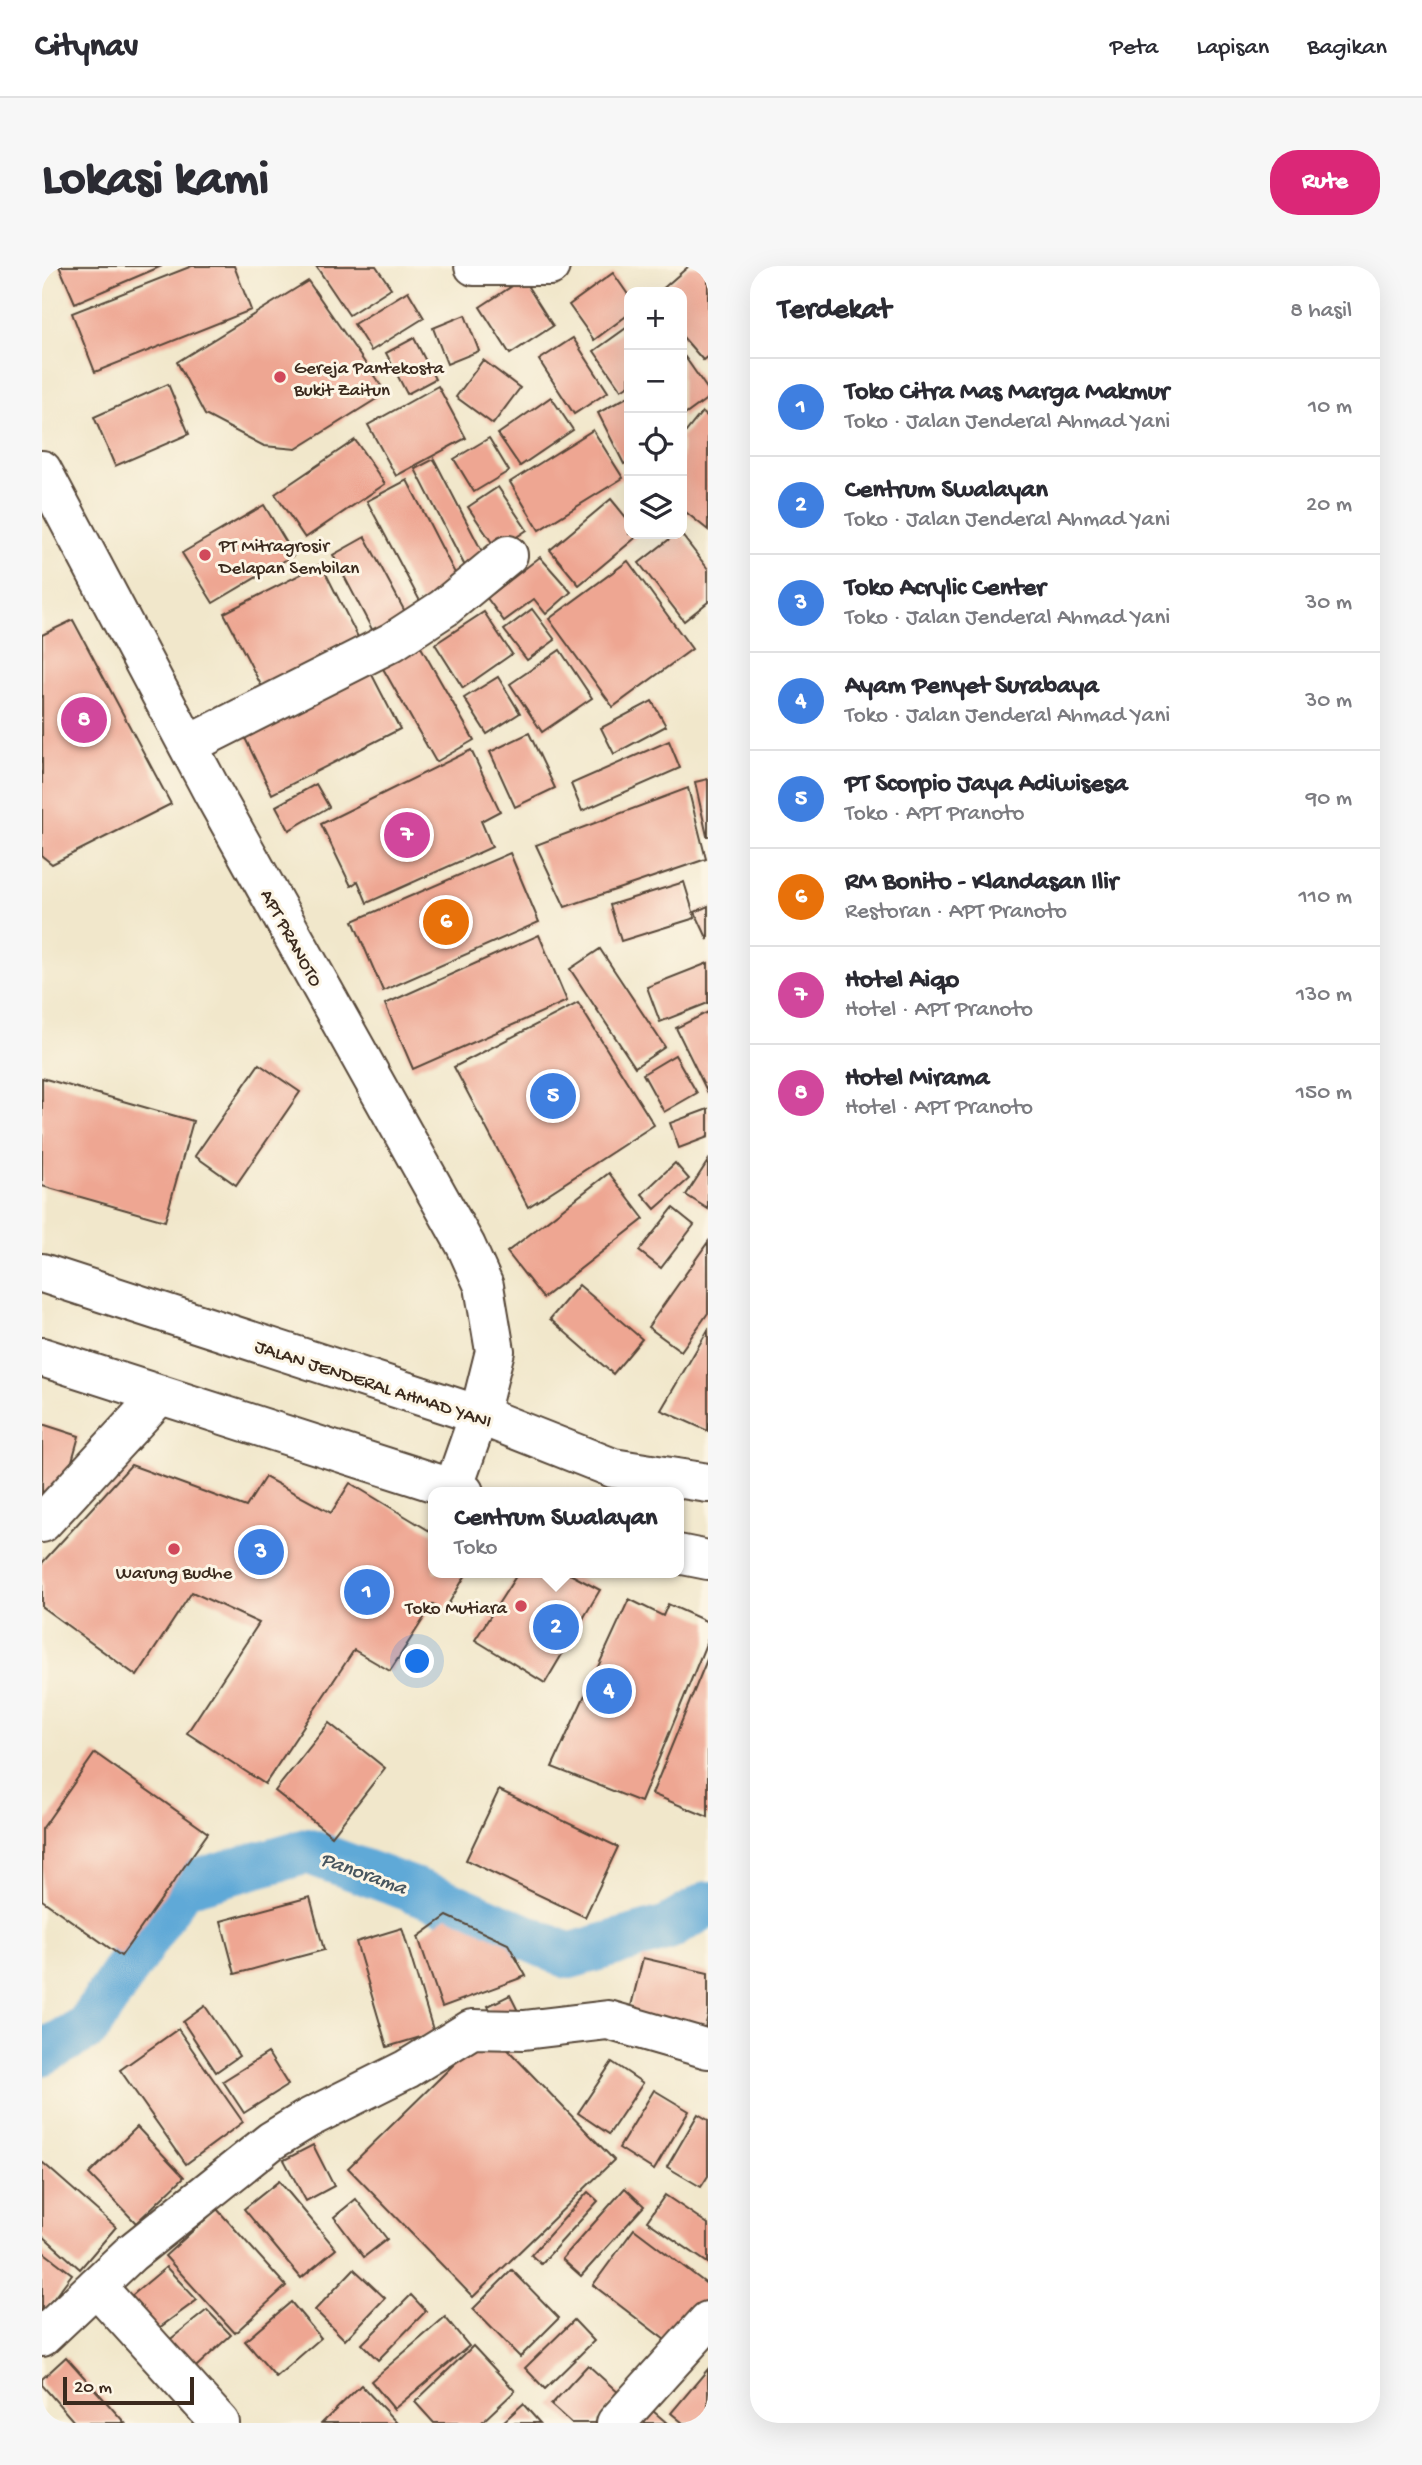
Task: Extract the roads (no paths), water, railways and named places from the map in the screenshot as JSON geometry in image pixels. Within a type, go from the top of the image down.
[{"type":"street","points":[[474,266],[550,266]]},
{"type":"street","name":"APT PRANOTO","points":[[42,470],[54,520],[188,745],[466,1246],[484,1286],[495,1351],[460,1487]]},
{"type":"street","points":[[188,745],[392,642],[444,608],[508,555]]},
{"type":"street","name":"JALAN JENDERAL AHMAD YANI","points":[[42,1273],[479,1415],[613,1468],[708,1483]]},
{"type":"street","points":[[42,1357],[450,1487]]},
{"type":"street","points":[[42,1523],[160,1395]]},
{"type":"street","points":[[684,1555],[708,1560]]},
{"type":"street","points":[[42,2337],[131,2253],[271,2141],[307,2119],[407,2069],[472,2029],[524,2030],[608,2020],[708,2049]]},
{"type":"street","points":[[96,2286],[220,2423]]},
{"type":"street","points":[[616,2423],[708,2321]]},
{"type":"waterway","name":"Panorama","points":[[42,2053],[87,2028],[181,1886],[307,1851],[446,1902],[569,1956],[668,1928],[708,1904]]},
{"type":"place","name":"Gereja Pantekosta Bukit Zaitun","points":[[280,377]]},
{"type":"place","name":"PT Mitragrosir Delapan Sembilan","points":[[205,555]]},
{"type":"place","name":"Hotel Mirama","points":[[84,720]]},
{"type":"place","name":"Hotel Aiqo","points":[[407,835]]},
{"type":"place","name":"RM Bonito - Klandasan Ilir","points":[[446,922]]},
{"type":"place","name":"PT Scorpio Jaya Adiwisesa","points":[[553,1096]]},
{"type":"place","name":"Warung Budhe","points":[[174,1549]]},
{"type":"place","name":"Toko Acrylic Center","points":[[261,1552]]},
{"type":"place","name":"Toko Citra Mas Marga Makmur","points":[[367,1592]]},
{"type":"place","name":"Toko Mutiara","points":[[521,1606]]},
{"type":"place","name":"Centrum Swalayan","points":[[556,1627]]},
{"type":"place","name":"Ayam Penyet Surabaya","points":[[609,1691]]}]
